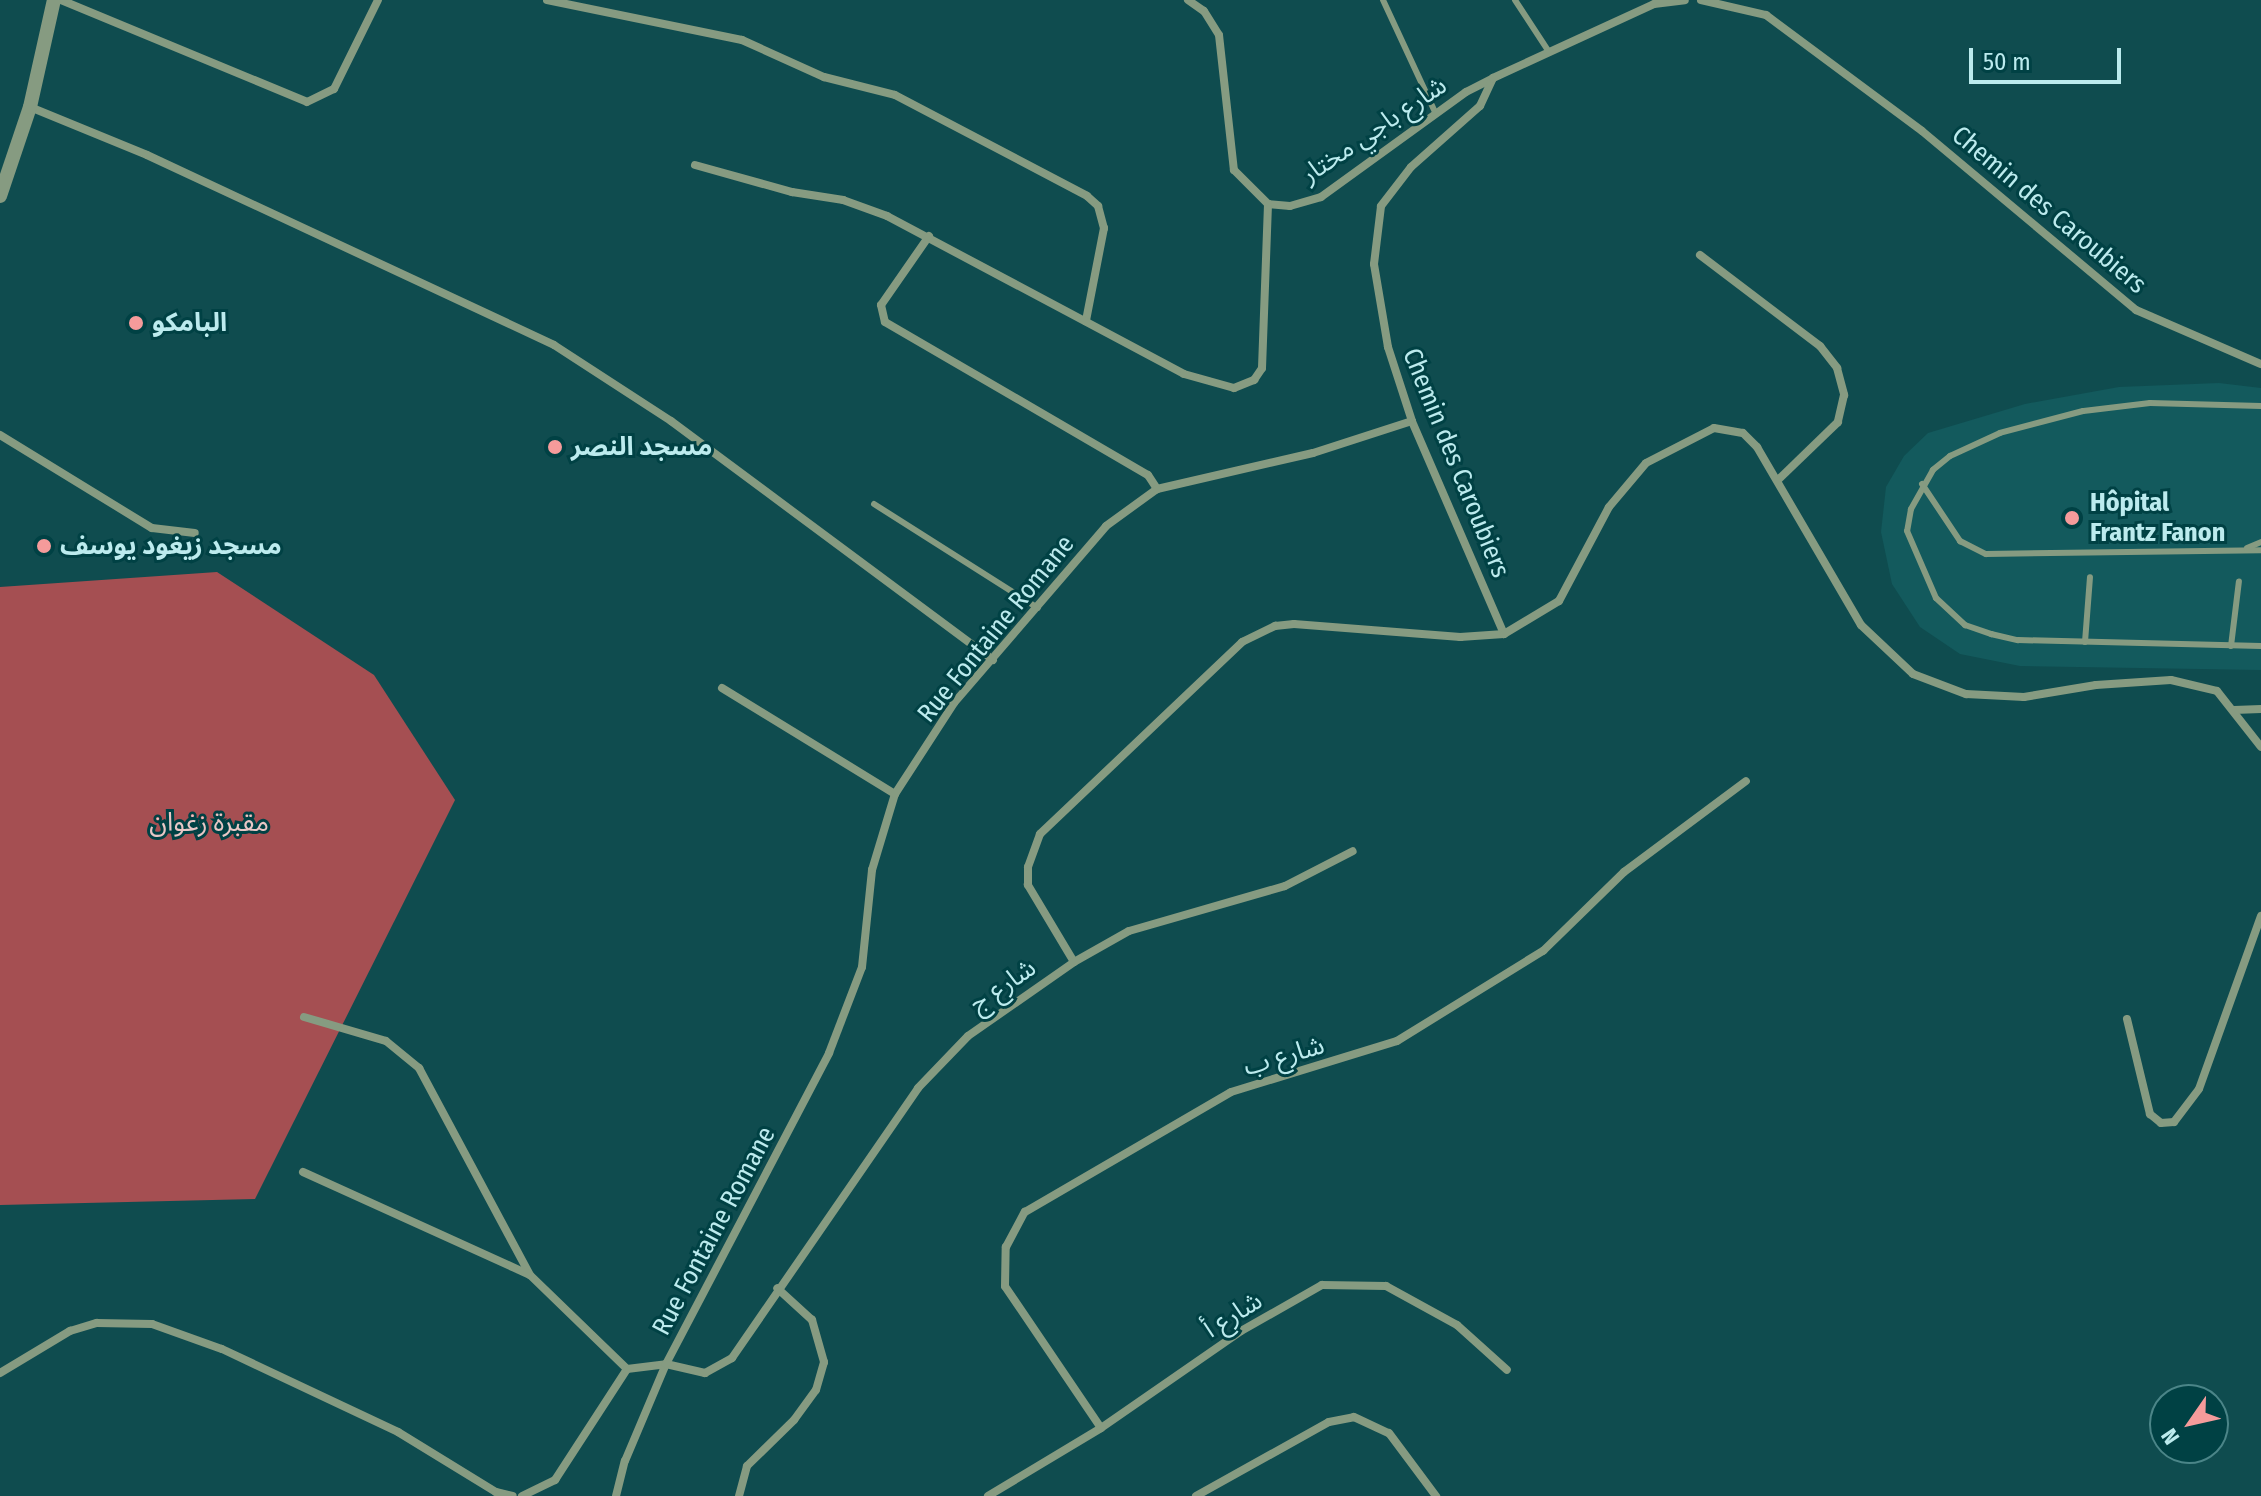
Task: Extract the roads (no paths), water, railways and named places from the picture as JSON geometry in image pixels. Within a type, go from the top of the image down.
[{"type":"street","points":[[0,196],[30,107],[54,0]]},
{"type":"street","points":[[61,0],[307,102],[334,89],[378,0]]},
{"type":"street","points":[[547,0],[742,40],[824,77],[895,95],[1087,196],[1098,206],[1104,228],[1086,321]]},
{"type":"street","points":[[695,165],[792,192],[843,200],[929,236],[1184,374],[1226,387],[1248,384],[1262,368],[1268,204],[1234,170],[1219,35],[1204,11],[1188,0]]},
{"type":"street","points":[[1493,78],[1654,4],[1685,0]]},
{"type":"street","name":"Chemin des Caroubiers","points":[[1701,0],[1766,15],[1922,131],[2136,310],[2261,364]]},
{"type":"street","name":"شارع باجي مختار","points":[[1268,204],[1290,206],[1321,197],[1436,114],[1493,78]]},
{"type":"street","name":"Chemin des Caroubiers","points":[[1493,78],[1480,106],[1411,167],[1381,206],[1374,264],[1388,347],[1412,421],[1504,634]]},
{"type":"street","points":[[30,107],[147,155],[554,345],[671,421],[993,660]]},
{"type":"street","points":[[929,236],[881,305],[885,322],[1148,475],[1157,489]]},
{"type":"street","points":[[1700,255],[1820,346],[1837,368],[1844,395],[1838,422],[1779,479]]},
{"type":"street","name":"Rue Fontaine Romane","points":[[616,1496],[625,1461],[666,1364],[829,1053],[862,967],[872,870],[895,794],[954,703],[1106,526],[1157,489],[1313,453],[1412,421]]},
{"type":"street","points":[[1074,962],[1028,885],[1036,842],[1052,821],[1242,642],[1275,626],[1294,624],[1460,637],[1504,634],[1559,601],[1609,507],[1646,463],[1696,434],[1714,428],[1743,433],[1779,479],[1861,625],[1913,674],[1966,694],[2024,697],[2171,680],[2217,691],[2261,747]]},
{"type":"street","points":[[0,435],[152,528],[195,533]]},
{"type":"street","points":[[722,688],[895,794]]},
{"type":"street","points":[[2234,710],[2261,709]]},
{"type":"street","name":"شارع ب","points":[[1101,1428],[1005,1286],[1006,1247],[1025,1212],[1231,1092],[1397,1041],[1543,951],[1624,872],[1746,781]]},
{"type":"street","name":"شارع ج","points":[[627,1369],[666,1364],[694,1374],[724,1365],[918,1088],[968,1036],[1074,962],[1129,931],[1285,886],[1353,851]]},
{"type":"street","points":[[2127,1019],[2150,1114],[2161,1123],[2174,1122],[2199,1089],[2261,916]]},
{"type":"street","points":[[304,1017],[386,1041],[419,1068],[530,1275],[627,1369],[555,1480],[522,1496]]},
{"type":"street","points":[[303,1172],[530,1275]]},
{"type":"street","name":"شارع أ","points":[[988,1496],[1101,1428],[1241,1331],[1322,1285],[1386,1286],[1457,1325],[1507,1370]]},
{"type":"street","points":[[739,1496],[747,1466],[794,1420],[822,1377],[820,1334],[777,1288]]},
{"type":"street","points":[[0,1373],[70,1331],[97,1323],[152,1324],[222,1349],[398,1432],[496,1492],[513,1496]]},
{"type":"street","points":[[1196,1496],[1329,1422],[1354,1417],[1389,1433],[1436,1496]]},
{"type":"lane","points":[[1383,0],[1436,114]]},
{"type":"lane","points":[[1515,0],[1549,52]]},
{"type":"lane","points":[[2261,406],[2150,403],[2083,411],[2000,433],[1950,456],[1922,484],[1907,531],[1936,598],[1965,625],[1991,634],[2085,642],[2261,646]]},
{"type":"lane","points":[[1922,484],[1960,541],[1986,554],[2261,550]]},
{"type":"lane","points":[[874,504],[1038,608]]},
{"type":"lane","points":[[2243,550],[2261,542]]},
{"type":"lane","points":[[2085,642],[2090,577]]},
{"type":"lane","points":[[2231,646],[2239,581]]},
{"type":"place","name":"البامكو","points":[[136,323]]},
{"type":"place","name":"مسجد النصر","points":[[555,447]]},
{"type":"place","name":"Hôpital Frantz Fanon","points":[[2072,518]]},
{"type":"place","name":"مسجد زيغود يوسف","points":[[44,546]]},
{"type":"park label","name":"مقبرة زغوان","points":[[209,823]]}]
